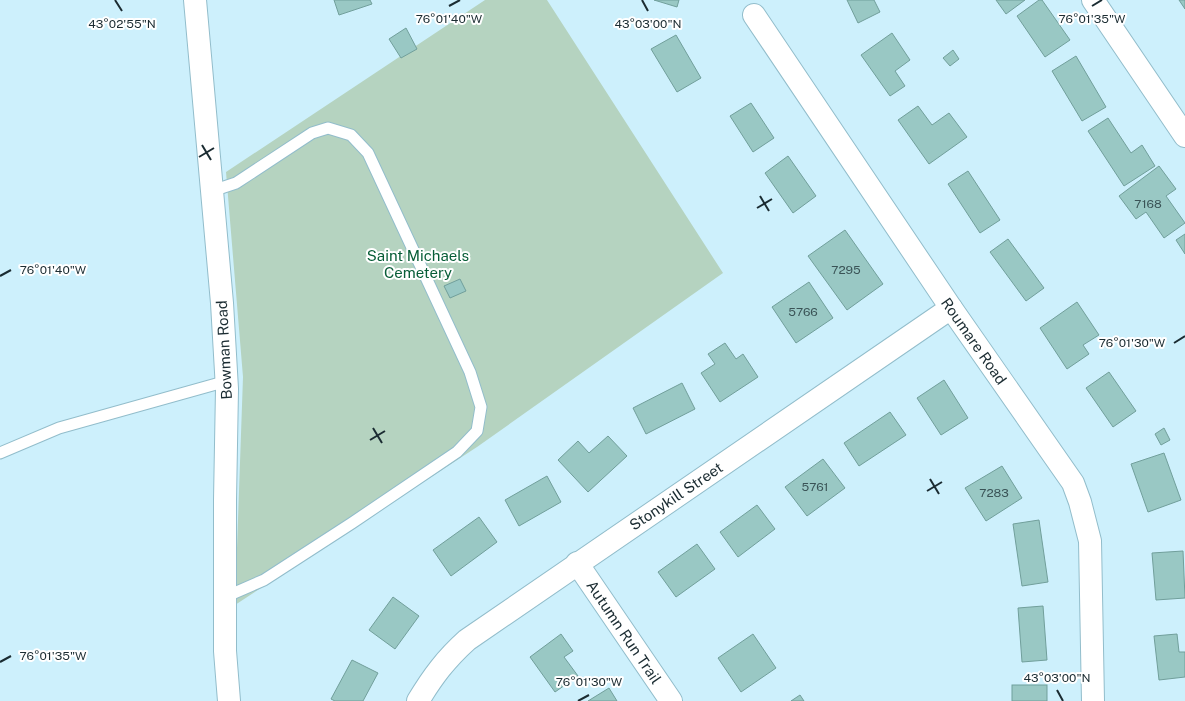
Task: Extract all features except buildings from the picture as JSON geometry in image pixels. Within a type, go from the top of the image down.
[{"type":"street","name":"Bowman Road","points":[[195,0],[227,381],[225,651],[229,701]]},
{"type":"street","points":[[1093,0],[1185,136]]},
{"type":"street","name":"Roumare Road","points":[[754,15],[951,308],[1073,483],[1090,541],[1093,701]]},
{"type":"street","name":"Stonykill Street","points":[[418,701],[447,658],[467,640],[951,308]]},
{"type":"street","name":"Autumn Run Trail","points":[[578,563],[671,701]]},
{"type":"lane","points":[[212,191],[236,183],[312,133],[328,128],[351,135],[368,153],[470,372],[481,407],[477,431],[457,452],[368,513],[264,580],[225,597]]},
{"type":"lane","points":[[0,452],[59,428],[227,381]]},
{"type":"green space","name":"Saint Michaels Cemetery","points":[[485,0],[547,0],[723,273],[477,447],[235,605],[243,377],[226,172]]}]
